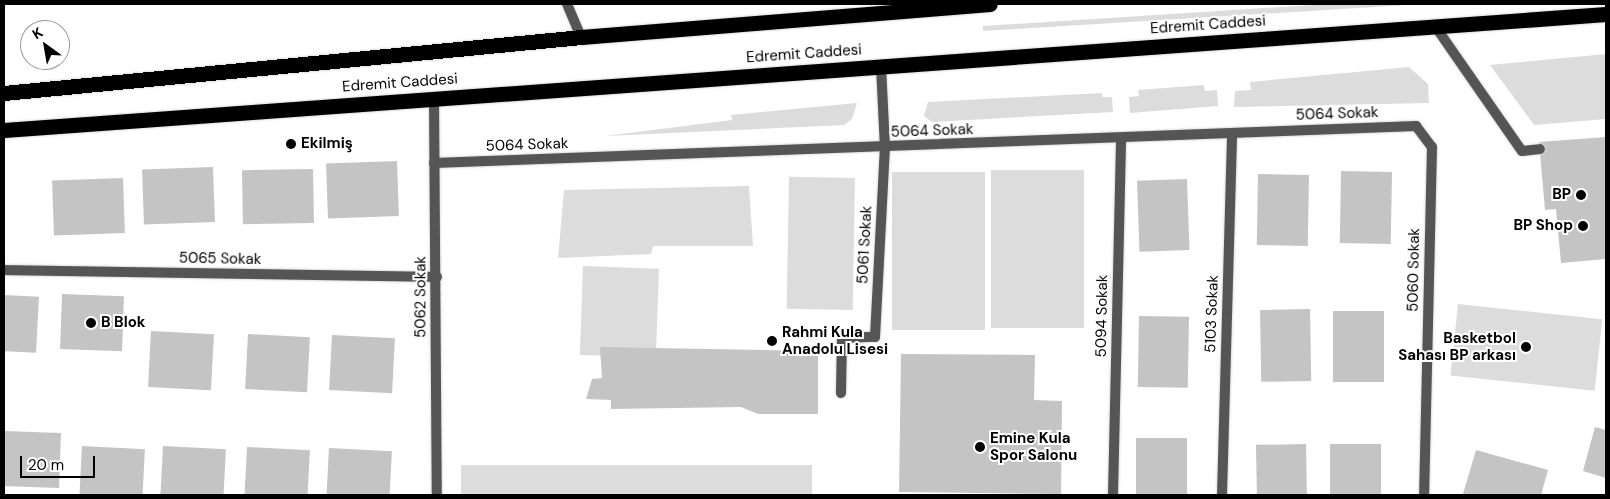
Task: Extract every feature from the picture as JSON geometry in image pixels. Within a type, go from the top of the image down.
[{"type":"highway","name":"Edremit Caddesi","points":[[4,94],[901,7],[990,4]]},
{"type":"highway","name":"Edremit Caddesi","points":[[4,130],[1606,14]]},
{"type":"street","points":[[567,4],[581,37]]},
{"type":"street","points":[[1435,26],[1522,151],[1540,149]]},
{"type":"street","name":"5061 Sokak","points":[[841,393],[842,338],[875,337],[885,148],[881,66]]},
{"type":"street","name":"5062 Sokak","points":[[434,98],[437,277],[437,495]]},
{"type":"street","name":"5064 Sokak","points":[[434,163],[885,148],[1416,126],[1427,136]]},
{"type":"street","name":"5103 Sokak","points":[[1222,495],[1232,134]]},
{"type":"street","name":"5060 Sokak","points":[[1424,495],[1432,147],[1427,136]]},
{"type":"street","name":"5094 Sokak","points":[[1113,495],[1121,138]]},
{"type":"street","name":"5065 Sokak","points":[[4,270],[437,277]]},
{"type":"shaded area","points":[[1329,4],[1423,4],[983,31],[983,26]]},
{"type":"shaded area","points":[[1606,54],[1606,119],[1534,125],[1490,65]]},
{"type":"shaded area","points":[[1409,67],[1428,84],[1429,103],[1234,107],[1235,91],[1251,90],[1250,82]]},
{"type":"shaded area","points":[[1204,85],[1205,91],[1217,90],[1218,106],[1130,113],[1129,97],[1139,96],[1138,90]]},
{"type":"shaded area","points":[[1102,93],[1102,97],[1112,97],[1113,112],[932,122],[924,116],[928,102]]},
{"type":"shaded area","points":[[857,103],[852,119],[844,125],[605,136],[732,120],[731,115]]},
{"type":"shaded area","points":[[991,170],[1084,170],[1084,328],[991,328]]},
{"type":"shaded area","points":[[892,172],[985,172],[985,330],[892,330]]},
{"type":"shaded area","points":[[789,177],[855,178],[853,310],[787,309]]},
{"type":"shaded area","points":[[749,186],[753,246],[653,246],[651,254],[558,258],[564,190]]},
{"type":"shaded area","points":[[583,266],[659,269],[656,358],[580,355]]},
{"type":"shaded area","name":"Basketbol Sahası BP arkası","points":[[1458,304],[1602,319],[1595,391],[1450,376]]},
{"type":"shaded area","points":[[461,465],[812,465],[812,495],[461,495]]},
{"type":"building","points":[[1606,137],[1606,259],[1561,263],[1556,209],[1545,210],[1539,142]]},
{"type":"building","points":[[397,161],[399,216],[328,218],[326,163]]},
{"type":"building","points":[[213,167],[215,222],[144,224],[142,169]]},
{"type":"building","points":[[313,169],[314,223],[243,224],[242,170]]},
{"type":"building","points":[[1341,171],[1392,172],[1391,244],[1340,243]]},
{"type":"building","points":[[1258,174],[1309,175],[1308,246],[1257,245]]},
{"type":"building","points":[[123,178],[125,233],[54,235],[52,180]]},
{"type":"building","points":[[1187,179],[1189,250],[1140,252],[1137,181]]},
{"type":"building","name":"B Blok","points":[[62,294],[124,296],[122,351],[60,349]]},
{"type":"building","points":[[4,295],[39,297],[36,353],[4,351]]},
{"type":"building","points":[[1310,309],[1311,381],[1261,382],[1260,310]]},
{"type":"building","points":[[1333,311],[1384,311],[1384,382],[1333,382]]},
{"type":"building","points":[[1139,316],[1189,317],[1188,388],[1138,387]]},
{"type":"building","points":[[151,331],[214,334],[211,390],[148,387]]},
{"type":"building","points":[[248,334],[310,337],[307,392],[245,389]]},
{"type":"building","points":[[332,335],[395,338],[392,393],[329,390]]},
{"type":"building","name":"Rahmi Kula Anadolu Lisesi","points":[[600,347],[818,351],[818,414],[758,414],[741,407],[611,409],[611,400],[586,399],[592,379],[602,378]]},
{"type":"building","name":"Emine Kula Spor Salonu","points":[[901,354],[1035,355],[1034,400],[1062,401],[1061,494],[899,492]]},
{"type":"building","points":[[1595,427],[1606,430],[1606,478],[1583,471]]},
{"type":"building","points":[[4,431],[61,433],[59,488],[4,486]]},
{"type":"building","points":[[1136,438],[1187,438],[1187,495],[1136,495]]},
{"type":"building","points":[[1306,444],[1307,495],[1257,495],[1256,445]]},
{"type":"building","points":[[1330,444],[1381,444],[1381,495],[1330,495]]},
{"type":"building","points":[[82,446],[145,449],[143,495],[79,495]]},
{"type":"building","points":[[163,446],[226,449],[224,495],[160,495]]},
{"type":"building","points":[[247,447],[310,450],[308,495],[244,495]]},
{"type":"building","points":[[329,448],[392,451],[390,495],[327,495]]},
{"type":"building","points":[[1476,450],[1548,470],[1541,495],[1463,494]]},
{"type":"place","name":"Ekilmiş","points":[[291,144]]},
{"type":"place","name":"BP","points":[[1581,195]]},
{"type":"place","name":"BP Shop","points":[[1583,226]]},
{"type":"place","name":"B Blok","points":[[91,323]]},
{"type":"place","name":"Rahmi Kula Anadolu Lisesi","points":[[772,341]]},
{"type":"place","name":"Basketbol Sahası BP arkası","points":[[1526,347]]},
{"type":"place","name":"Emine Kula Spor Salonu","points":[[980,447]]}]
